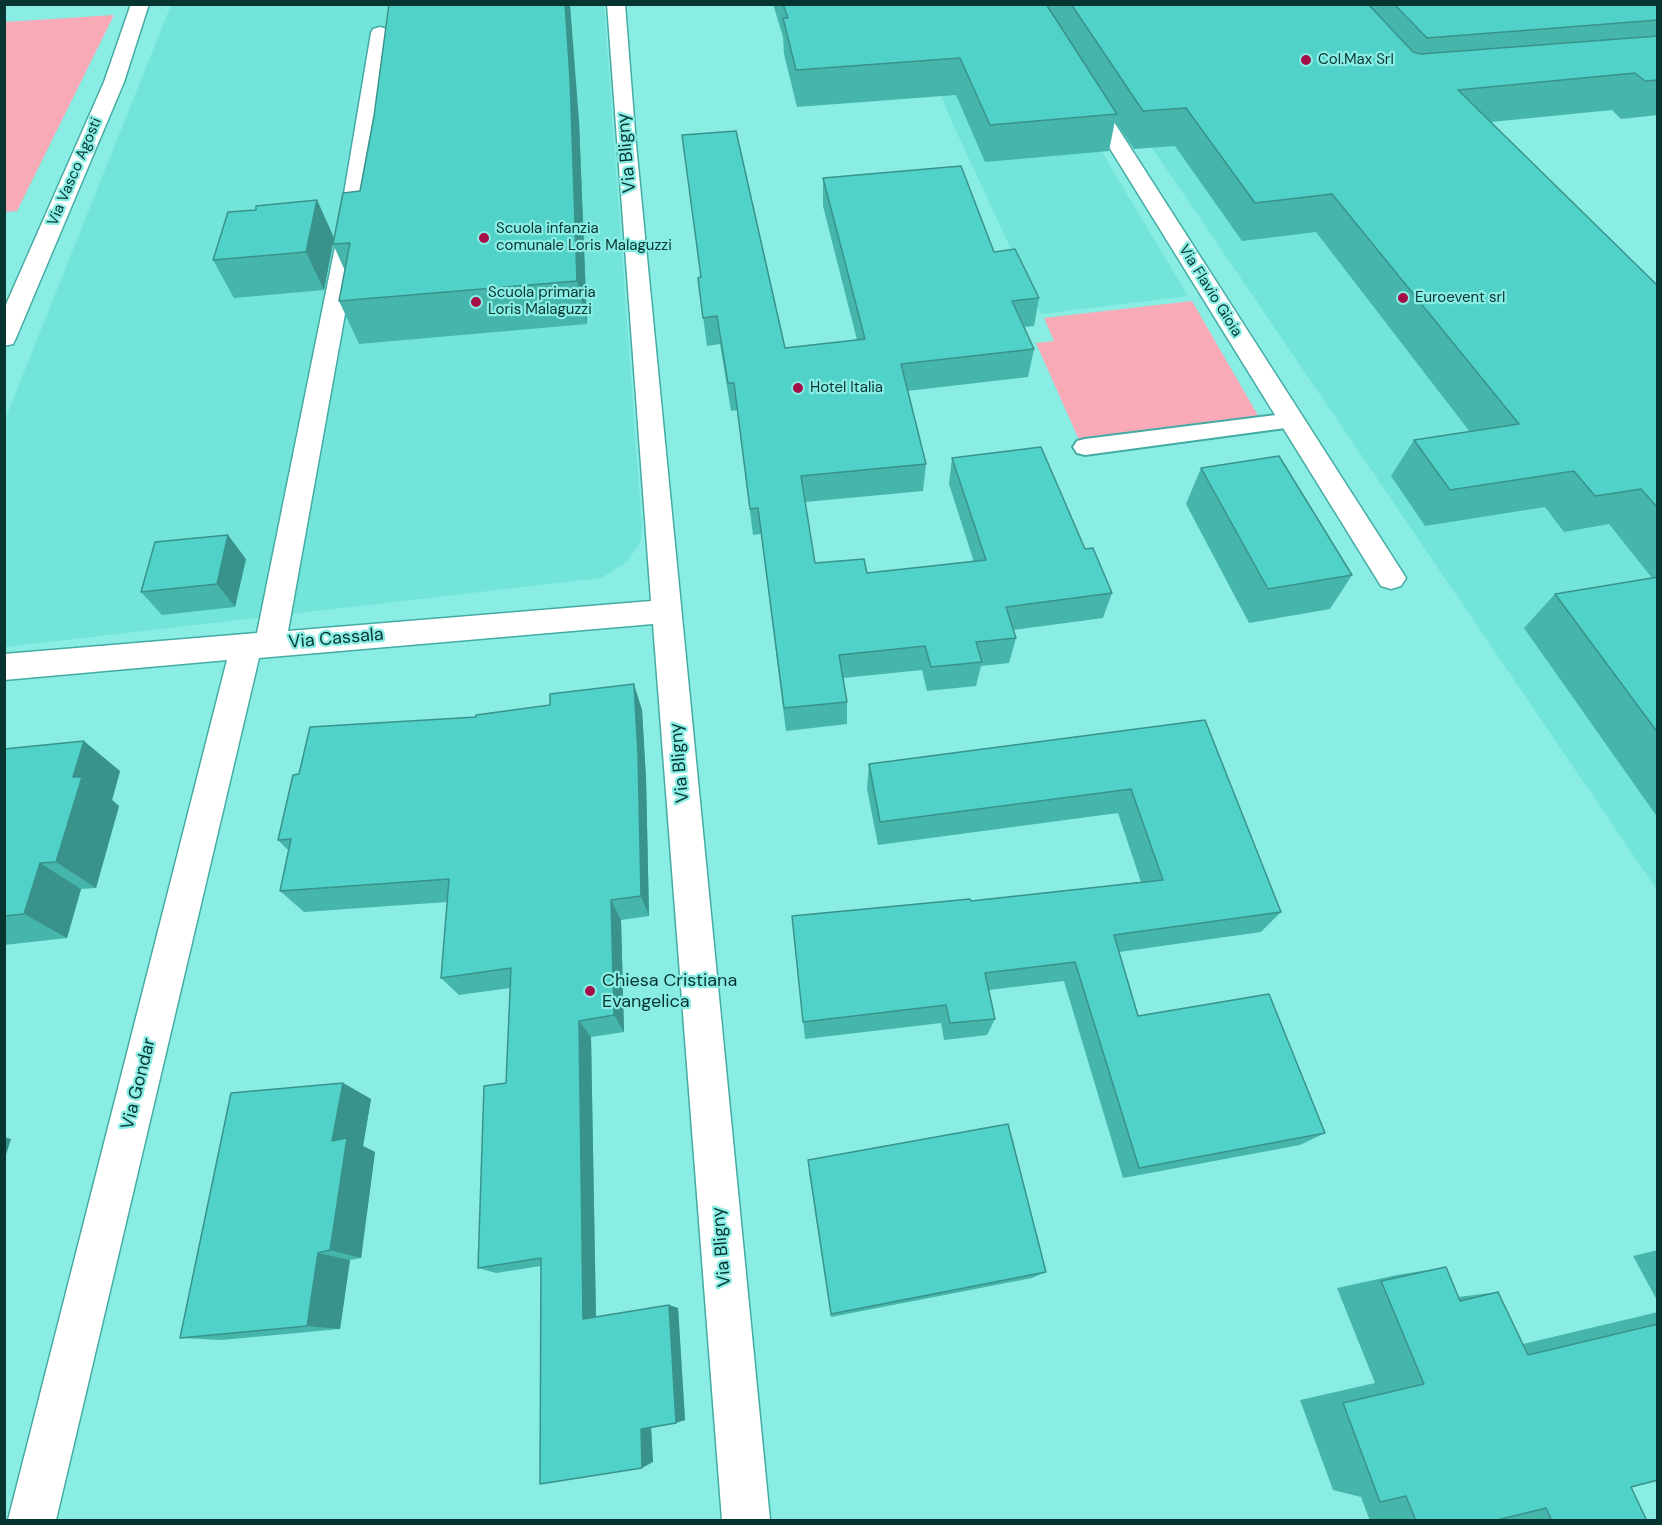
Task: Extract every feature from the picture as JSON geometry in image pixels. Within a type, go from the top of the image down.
[{"type":"street","name":"Via Vasco Agosti","points":[[4,338],[114,82],[140,4]]},
{"type":"street","name":"Via Bligny","points":[[616,4],[627,155],[746,1521]]},
{"type":"street","name":"Via Gondar","points":[[32,1521],[258,646],[346,247],[380,33]]},
{"type":"street","name":"Via Flavio Gioia","points":[[1073,74],[1391,578]]},
{"type":"street","name":"Via Cassala","points":[[4,667],[667,611]]},
{"type":"lane","points":[[1085,447],[1292,421]]},
{"type":"shaded area","points":[[171,5],[604,5],[642,526],[640,543],[627,562],[601,578],[5,647],[4,422]]},
{"type":"shaded area","points":[[905,5],[1014,5],[1188,296],[1041,314],[951,120]]},
{"type":"shaded area","points":[[1055,5],[1657,342],[1657,890]]},
{"type":"shaded area","points":[[114,15],[17,211],[5,212],[5,22]]},
{"type":"shaded area","points":[[1192,301],[1260,419],[1080,442],[1036,343],[1054,341],[1044,318]]},
{"type":"building","points":[[389,4],[565,4],[577,281],[339,301],[350,243],[333,244],[343,193],[360,191],[374,116]]},
{"type":"building","points":[[783,4],[1046,4],[1117,114],[990,125],[960,58],[796,70],[783,18],[788,18]]},
{"type":"building","points":[[1071,4],[1368,4],[1413,52],[1421,54],[1658,36],[1658,80],[1645,81],[1635,73],[1458,90],[1658,286],[1658,508],[1641,489],[1595,496],[1574,471],[1450,490],[1414,440],[1519,424],[1332,194],[1255,203],[1186,108],[1143,111]]},
{"type":"building","points":[[1394,4],[1658,4],[1658,20],[1427,38]]},
{"type":"building","points":[[736,131],[785,348],[865,339],[823,178],[961,166],[994,252],[1015,249],[1039,298],[1012,301],[1034,349],[901,364],[926,464],[801,476],[815,563],[864,559],[867,573],[986,560],[952,458],[1041,447],[1085,549],[1093,548],[1112,593],[1006,607],[1016,638],[976,642],[982,662],[931,667],[925,646],[839,655],[847,702],[784,708],[758,508],[750,509],[734,383],[728,383],[717,316],[703,318],[698,278],[701,277],[682,135]]},
{"type":"building","points":[[317,200],[306,252],[213,260],[228,212],[256,210],[256,206]]},
{"type":"building","points":[[1279,456],[1352,575],[1268,589],[1201,468]]},
{"type":"building","points":[[228,535],[217,584],[141,592],[155,542]]},
{"type":"building","points":[[1658,577],[1658,733],[1555,594]]},
{"type":"building","points":[[634,684],[641,896],[611,900],[614,1015],[579,1021],[583,1319],[669,1305],[676,1423],[641,1429],[642,1468],[540,1484],[541,1258],[478,1268],[484,1086],[506,1083],[511,968],[441,978],[449,879],[280,891],[291,839],[278,840],[293,775],[299,774],[310,727],[476,717],[476,715],[550,705],[550,694]]},
{"type":"building","points":[[1205,720],[1281,912],[1114,935],[1138,1016],[1269,994],[1325,1133],[1139,1168],[1075,962],[985,973],[995,1019],[950,1023],[946,1005],[803,1022],[792,916],[970,899],[971,901],[1163,880],[1131,789],[880,822],[869,764]]},
{"type":"building","points":[[84,741],[73,777],[82,777],[56,862],[40,863],[24,914],[4,916],[4,749]]},
{"type":"building","points":[[343,1083],[332,1141],[347,1138],[330,1250],[318,1253],[307,1326],[180,1338],[231,1093]]},
{"type":"building","points":[[1008,1124],[1046,1272],[831,1314],[808,1160]]},
{"type":"building","points":[[1446,1267],[1460,1301],[1498,1292],[1528,1355],[1658,1324],[1658,1480],[1631,1487],[1647,1521],[1552,1521],[1546,1508],[1493,1521],[1416,1521],[1406,1496],[1380,1502],[1343,1403],[1424,1384],[1381,1281]]},
{"type":"place","name":"Col.Max Srl","points":[[1306,60]]},
{"type":"place","name":"Scuola infanzia comunale Loris Malaguzzi","points":[[484,238]]},
{"type":"place","name":"Euroevent srl","points":[[1403,298]]},
{"type":"place","name":"Scuola primaria Loris Malaguzzi","points":[[476,302]]},
{"type":"place","name":"Hotel Italia","points":[[798,388]]},
{"type":"place","name":"Chiesa Cristiana Evangelica","points":[[590,991]]}]
